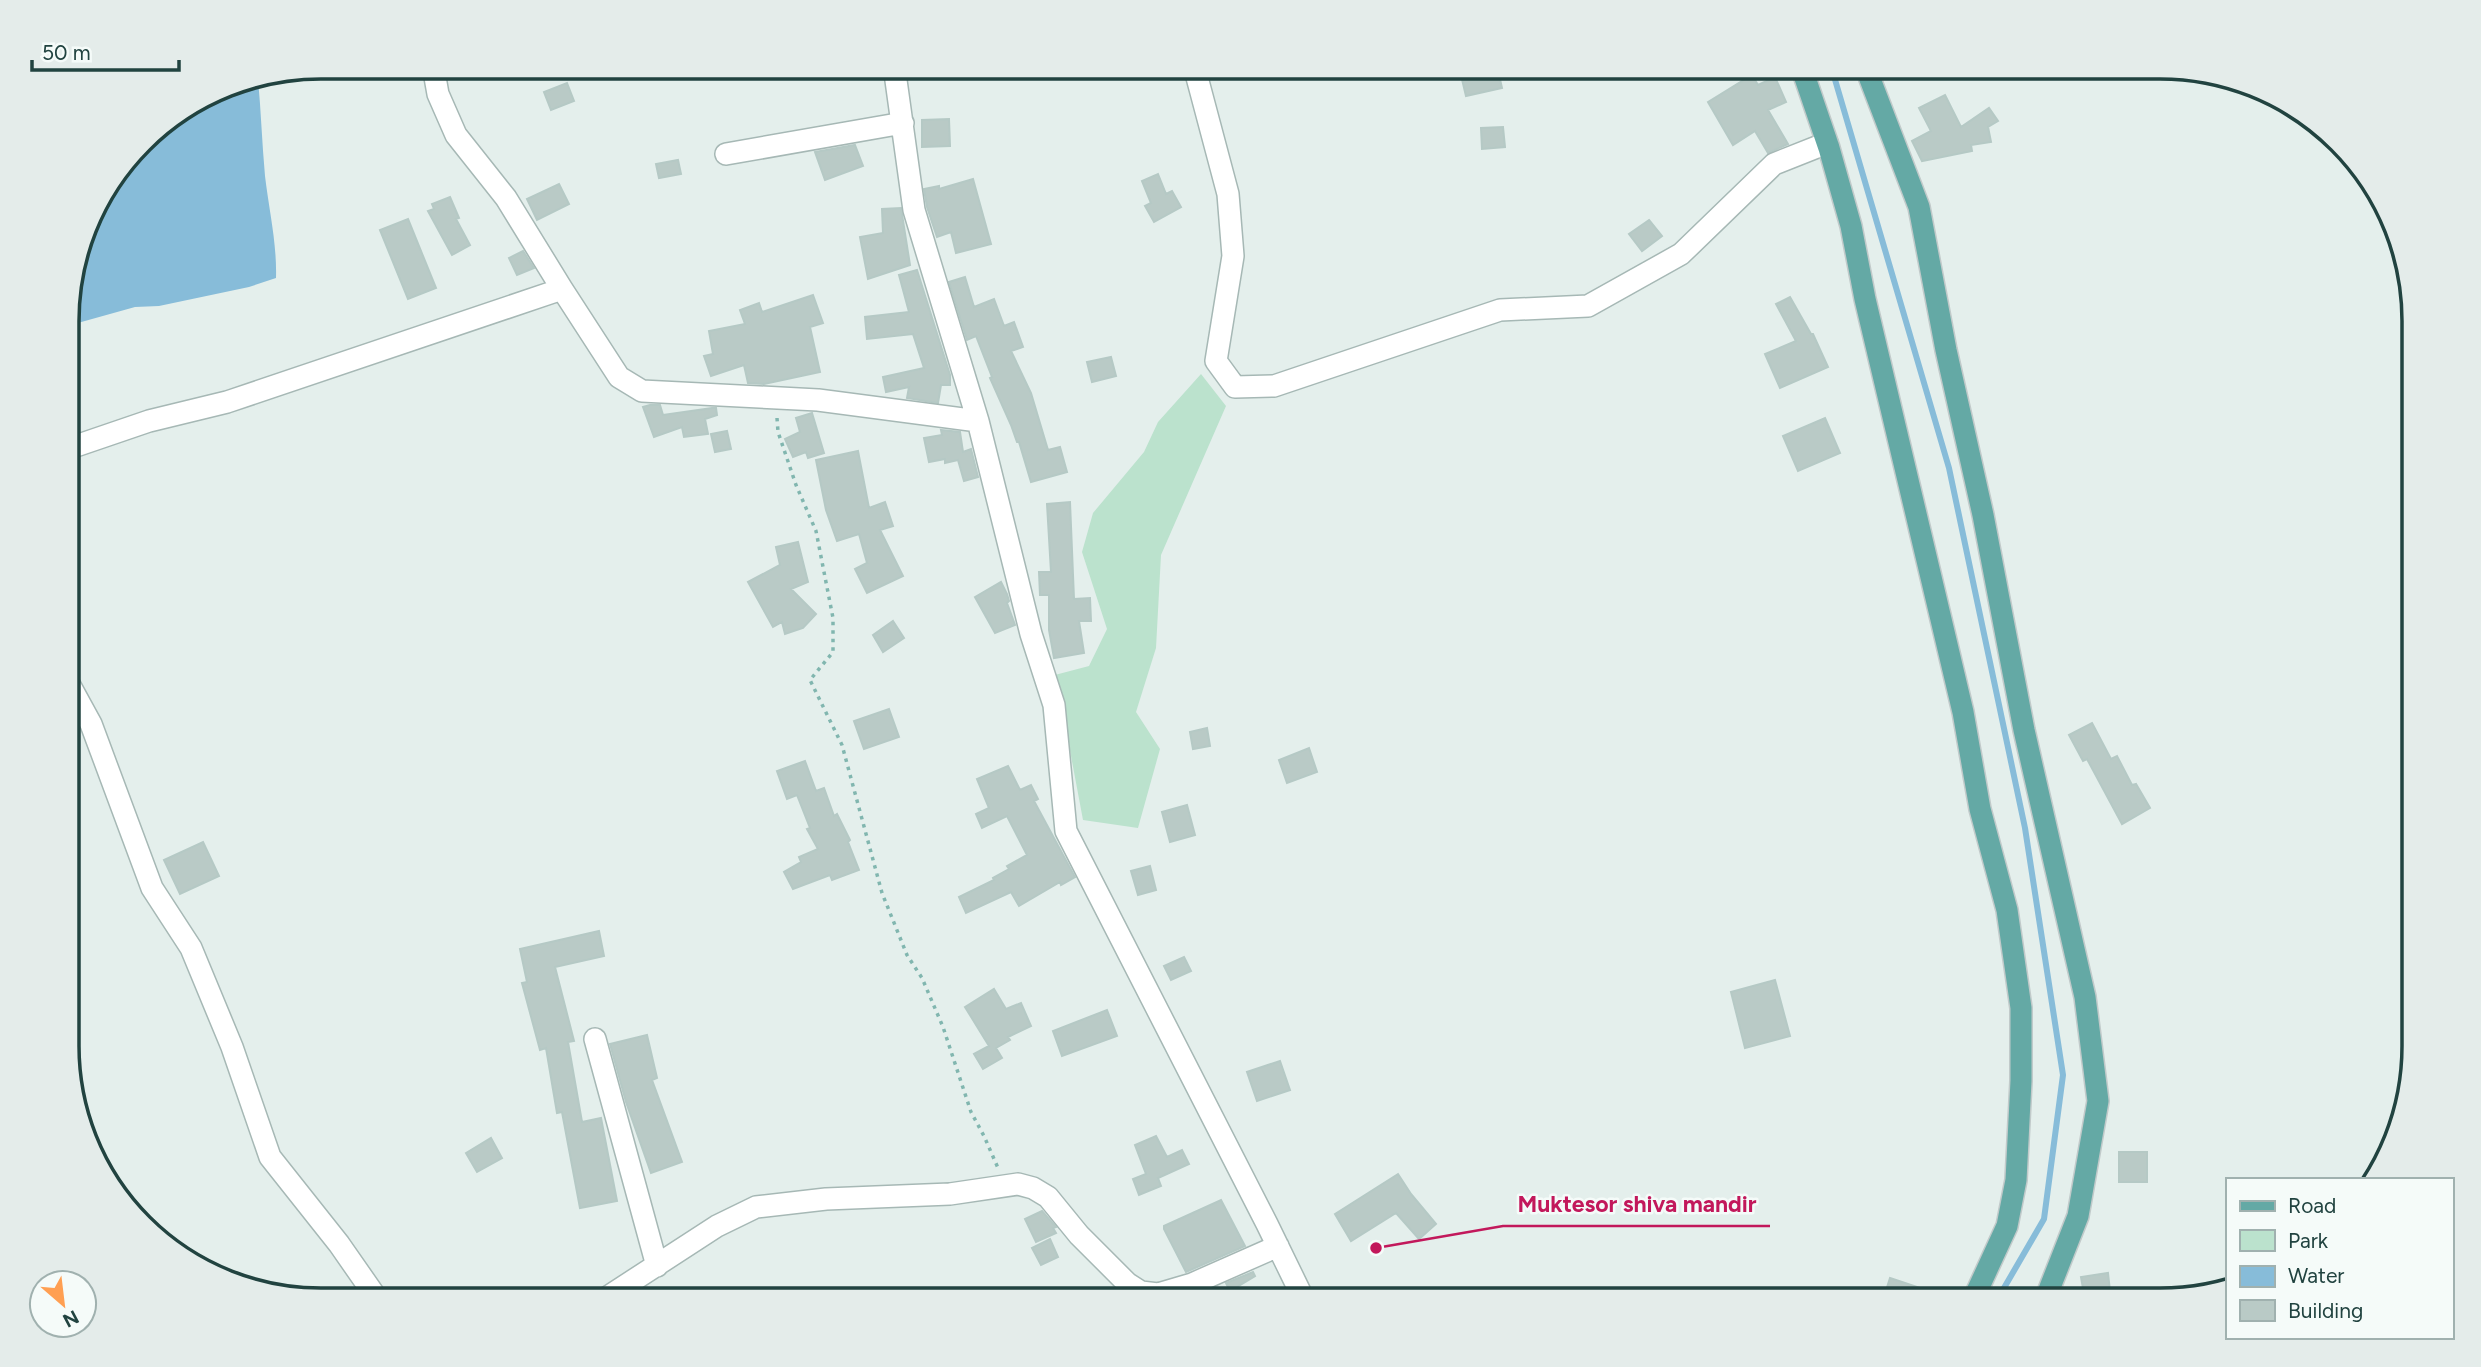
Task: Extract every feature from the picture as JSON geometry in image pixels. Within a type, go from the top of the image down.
[{"type":"main road","points":[[1805,79],[1851,226],[1865,299],[1963,712],[1980,810],[2007,910],[2021,1008],[2021,1081],[2015,1180],[2007,1226],[1979,1288]]},
{"type":"main road","points":[[1870,79],[1919,207],[1946,350],[1983,515],[2024,730],[2085,997],[2098,1101],[2078,1216],[2050,1288]]},
{"type":"street","points":[[436,79],[456,135],[506,198],[619,377],[642,391],[818,400],[978,421]]},
{"type":"street","points":[[896,79],[914,211],[978,421],[1031,634],[1054,705],[1066,831],[1298,1288]]},
{"type":"street","points":[[1198,79],[1228,194],[1233,256],[1216,361],[1236,387],[1275,386],[1500,310],[1588,306],[1681,254],[1774,164],[1827,143]]},
{"type":"street","points":[[726,154],[903,123]]},
{"type":"street","points":[[79,445],[149,421],[226,402],[562,289]]},
{"type":"street","points":[[79,702],[91,724],[152,888],[191,948],[232,1047],[270,1157],[339,1244],[370,1288]]},
{"type":"street","points":[[595,1040],[657,1266]]},
{"type":"street","points":[[622,1288],[717,1226],[756,1207],[826,1199],[950,1194],[1018,1184],[1033,1188],[1048,1197],[1079,1235],[1135,1288]]},
{"type":"street","points":[[1178,1288],[1278,1246]]},
{"type":"path","points":[[775,397],[778,432],[796,485],[816,531],[833,618],[833,652],[810,680],[842,746],[882,893],[907,955],[922,978],[943,1027],[971,1112],[1006,1185]]},
{"type":"green space","points":[[1201,374],[1226,406],[1161,555],[1156,648],[1136,712],[1160,749],[1138,828],[1083,820],[1068,740],[1051,676],[1089,666],[1107,629],[1082,552],[1093,513],[1144,452],[1158,422]]},
{"type":"water","points":[[259,87],[276,278],[249,287],[159,306],[135,307],[79,323],[79,305],[87,258],[104,214],[129,173],[173,129],[228,97]]},
{"type":"building","points":[[1462,79],[1500,79],[1502,88],[1466,96]]},
{"type":"building","points":[[1745,79],[1754,79],[1758,85],[1776,79],[1786,102],[1768,110],[1788,144],[1768,153],[1755,131],[1733,145],[1708,102]]},
{"type":"building","points":[[567,83],[574,101],[551,110],[544,92]]},
{"type":"building","points":[[1945,95],[1961,127],[1989,108],[1998,121],[1988,127],[1991,142],[1971,145],[1972,151],[1922,161],[1912,141],[1931,131],[1919,108]]},
{"type":"building","points":[[949,119],[950,146],[922,147],[922,120]]},
{"type":"building","points":[[1503,127],[1505,147],[1482,149],[1481,128]]},
{"type":"building","points":[[855,145],[863,166],[825,180],[815,152]]},
{"type":"building","points":[[678,160],[681,174],[659,178],[656,164]]},
{"type":"building","points":[[1158,174],[1166,194],[1172,191],[1181,207],[1154,222],[1145,206],[1151,203],[1142,181]]},
{"type":"building","points":[[973,179],[991,244],[956,253],[951,232],[937,237],[924,189],[939,186],[939,189]]},
{"type":"building","points":[[559,184],[569,204],[537,220],[527,199]]},
{"type":"building","points":[[450,197],[459,218],[456,219],[470,245],[452,255],[428,211],[434,209],[432,204]]},
{"type":"building","points":[[901,208],[910,265],[868,279],[860,237],[883,233],[882,209]]},
{"type":"building","points":[[408,219],[436,288],[408,299],[380,230]]},
{"type":"building","points":[[1649,220],[1662,236],[1642,251],[1629,234]]},
{"type":"building","points":[[523,251],[534,268],[517,275],[509,258]]},
{"type":"building","points":[[917,270],[950,375],[950,385],[941,385],[938,403],[907,398],[909,387],[886,392],[883,377],[924,368],[913,334],[867,339],[865,317],[909,312],[899,275]]},
{"type":"building","points":[[965,277],[974,307],[994,299],[1004,326],[1014,322],[1023,347],[1011,351],[1031,393],[1048,450],[1060,447],[1067,472],[1031,482],[1019,442],[990,378],[992,377],[976,336],[967,340],[949,282]]},
{"type":"building","points":[[813,295],[823,323],[810,327],[820,372],[764,384],[748,383],[744,365],[711,376],[704,356],[713,354],[709,331],[745,324],[740,310],[759,303],[762,312]]},
{"type":"building","points":[[1790,297],[1813,334],[1828,367],[1780,388],[1765,354],[1796,341],[1776,304]]},
{"type":"building","points":[[1111,357],[1116,376],[1092,382],[1087,362]]},
{"type":"building","points":[[660,405],[663,415],[716,408],[717,415],[705,419],[708,434],[684,437],[682,427],[654,437],[643,407]]},
{"type":"building","points":[[812,413],[824,453],[808,458],[806,452],[793,457],[785,439],[800,432],[796,418]]},
{"type":"building","points":[[1825,418],[1840,453],[1798,471],[1783,436]]},
{"type":"building","points":[[941,430],[960,432],[963,452],[971,449],[978,477],[964,481],[958,460],[929,462],[924,438],[942,435]]},
{"type":"building","points":[[727,431],[731,449],[715,452],[711,434]]},
{"type":"building","points":[[858,451],[869,508],[885,502],[893,526],[880,530],[903,576],[867,593],[855,569],[867,563],[859,534],[837,541],[826,510],[816,460]]},
{"type":"building","points":[[1070,502],[1074,599],[1090,598],[1091,621],[1079,621],[1084,653],[1054,658],[1049,630],[1049,595],[1040,595],[1039,572],[1051,572],[1047,504]]},
{"type":"building","points":[[798,542],[808,582],[791,589],[816,614],[803,628],[785,634],[782,622],[773,627],[748,582],[780,565],[776,547]]},
{"type":"building","points":[[1001,582],[1015,625],[995,633],[975,597]]},
{"type":"building","points":[[893,621],[904,638],[883,652],[873,635]]},
{"type":"building","points":[[889,709],[899,737],[864,749],[854,721]]},
{"type":"building","points":[[2092,723],[2111,759],[2117,756],[2132,785],[2136,784],[2150,808],[2122,824],[2087,759],[2083,761],[2069,735]]},
{"type":"building","points":[[1207,728],[1210,746],[1193,749],[1190,732]]},
{"type":"building","points":[[1309,748],[1317,772],[1287,783],[1279,760]]},
{"type":"building","points":[[805,761],[816,791],[824,788],[834,816],[837,814],[850,840],[848,842],[859,870],[832,880],[830,875],[793,889],[784,872],[801,862],[799,857],[818,849],[807,829],[810,828],[797,795],[787,799],[777,771]]},
{"type":"building","points":[[1008,766],[1020,790],[1031,785],[1038,799],[1034,801],[1075,877],[1061,885],[1060,882],[1019,906],[1011,892],[966,913],[959,897],[994,880],[993,878],[1009,869],[1007,866],[1027,855],[1007,816],[982,828],[976,814],[989,808],[977,779]]},
{"type":"building","points":[[1187,805],[1195,835],[1170,842],[1162,812]]},
{"type":"building","points":[[203,842],[219,876],[180,894],[164,860]]},
{"type":"building","points":[[1150,866],[1156,890],[1138,895],[1131,871]]},
{"type":"building","points":[[599,931],[604,956],[555,967],[574,1041],[568,1042],[582,1122],[601,1118],[617,1201],[580,1208],[562,1112],[557,1113],[546,1048],[540,1050],[522,983],[527,982],[520,949]]},
{"type":"building","points":[[1184,957],[1191,971],[1171,980],[1164,966]]},
{"type":"building","points":[[1775,980],[1790,1036],[1745,1048],[1731,992]]},
{"type":"building","points":[[994,989],[1006,1009],[1021,1003],[1031,1026],[1008,1037],[1010,1040],[996,1048],[1002,1058],[983,1069],[974,1054],[989,1046],[965,1007]]},
{"type":"building","points":[[1107,1010],[1117,1036],[1062,1056],[1053,1031]]},
{"type":"building","points":[[647,1035],[657,1078],[652,1080],[682,1162],[651,1173],[626,1102],[610,1044]]},
{"type":"building","points":[[1280,1061],[1290,1090],[1257,1101],[1247,1072]]},
{"type":"building","points":[[1156,1136],[1167,1157],[1182,1150],[1189,1164],[1158,1178],[1161,1186],[1139,1195],[1133,1179],[1146,1174],[1135,1145]]},
{"type":"building","points":[[491,1138],[502,1158],[477,1172],[466,1153]]},
{"type":"building","points":[[2119,1152],[2147,1152],[2147,1182],[2119,1182]]},
{"type":"building","points":[[1398,1174],[1436,1224],[1419,1239],[1396,1213],[1351,1241],[1335,1214]]},
{"type":"building","points":[[1221,1200],[1245,1246],[1186,1272],[1164,1226]]},
{"type":"building","points":[[1042,1211],[1056,1227],[1053,1228],[1056,1233],[1036,1242],[1025,1219]]},
{"type":"building","points":[[1050,1239],[1058,1257],[1041,1265],[1032,1248]]},
{"type":"building","points":[[1253,1272],[1255,1276],[1235,1288],[1228,1288],[1226,1283]]},
{"type":"building","points":[[2108,1273],[2110,1288],[2083,1288],[2081,1277]]},
{"type":"building","points":[[1890,1278],[1920,1288],[1887,1288]]},
{"type":"waterway","points":[[1835,79],[1949,468],[2025,828],[2063,1075],[2044,1219],[2004,1288]]},
{"type":"place","name":"Muktesor shiva mandir","points":[[1376,1248]]}]
